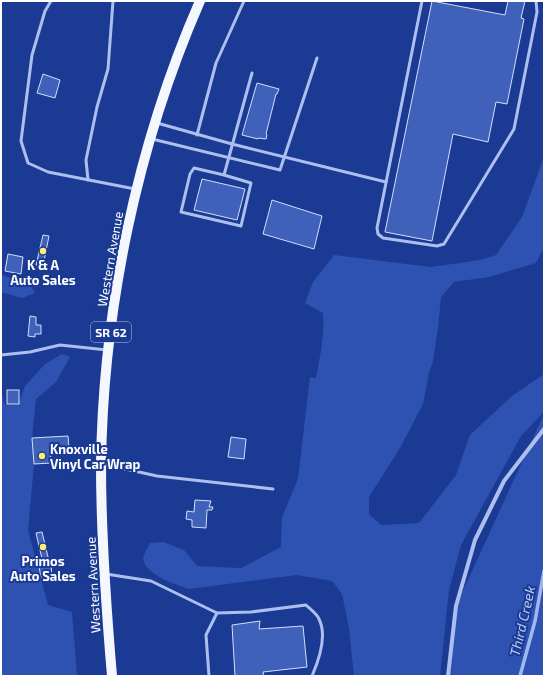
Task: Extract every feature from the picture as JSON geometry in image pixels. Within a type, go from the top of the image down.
[{"type":"main road","name":"Western Avenue","points":[[112,676],[104,574],[101,506],[105,390],[109,350],[124,247],[150,139],[174,68],[200,1]]},
{"type":"street","points":[[448,676],[456,606],[475,540],[504,481],[544,429]]},
{"type":"lane","points":[[51,1],[32,55],[21,141],[28,163],[48,172],[137,189]]},
{"type":"lane","points":[[88,180],[86,160],[97,107],[108,69],[113,1]]},
{"type":"lane","points":[[197,135],[216,62],[244,1]]},
{"type":"lane","points":[[422,1],[377,228],[378,234],[383,238],[437,246],[444,244],[514,129],[537,12],[536,1]]},
{"type":"lane","points":[[150,139],[280,170],[317,58]]},
{"type":"lane","points":[[224,174],[252,72]]},
{"type":"lane","points":[[155,123],[232,144],[386,182]]},
{"type":"lane","points":[[194,168],[224,174],[251,183],[241,226],[181,212],[190,174],[194,168]]},
{"type":"lane","points":[[1,356],[30,352],[60,345],[109,350]]},
{"type":"lane","points":[[102,463],[157,476],[274,489]]},
{"type":"lane","points":[[104,574],[151,581],[217,613],[251,612],[306,605],[319,618],[322,632],[320,658],[312,676]]},
{"type":"lane","points":[[209,676],[206,635],[217,613]]},
{"type":"shaded area","points":[[544,157],[544,247],[536,263],[489,277],[454,282],[441,297],[433,361],[423,404],[400,448],[369,497],[369,514],[381,525],[419,523],[456,475],[470,435],[512,396],[544,374],[544,412],[521,436],[461,545],[449,590],[440,676],[354,676],[349,628],[342,594],[332,581],[297,575],[189,589],[154,574],[145,564],[143,557],[150,543],[163,542],[184,550],[197,566],[241,568],[281,547],[282,517],[298,479],[310,377],[316,378],[323,337],[323,313],[305,303],[313,282],[334,255],[431,267],[480,260],[496,255],[522,217]]},
{"type":"shaded area","points":[[1,275],[29,283],[35,293],[22,298],[1,292]]},
{"type":"shaded area","points":[[62,354],[70,357],[56,382],[36,399],[32,438],[34,464],[28,530],[48,605],[72,612],[77,676],[1,676],[1,392],[5,405],[18,405],[25,386],[45,364]]},
{"type":"shaded area","points":[[544,414],[544,676],[448,676],[456,606]]},
{"type":"building","points":[[432,1],[505,15],[508,1],[525,1],[521,18],[524,19],[507,104],[496,102],[488,142],[453,134],[432,241],[385,232]]},
{"type":"building","points":[[43,74],[60,80],[55,98],[37,93]]},
{"type":"building","points":[[257,83],[279,89],[276,94],[266,139],[258,139],[242,135]]},
{"type":"building","points":[[202,179],[245,189],[237,220],[194,210]]},
{"type":"building","points":[[272,200],[322,216],[314,249],[263,234]]},
{"type":"building","name":"K & A Auto Sales","points":[[43,235],[49,236],[43,266],[36,265]]},
{"type":"building","points":[[8,254],[23,257],[21,274],[5,271]]},
{"type":"building","points":[[30,316],[36,317],[36,325],[41,325],[41,334],[35,334],[35,337],[28,336]]},
{"type":"building","points":[[7,390],[19,390],[19,404],[7,404]]},
{"type":"building","name":"Knoxville Vinyl Car Wrap","points":[[68,436],[69,448],[50,449],[51,463],[34,464],[32,438]]},
{"type":"building","points":[[231,437],[246,439],[244,459],[228,457]]},
{"type":"building","points":[[195,500],[211,501],[209,507],[213,507],[212,510],[207,510],[206,528],[192,527],[192,520],[186,519],[187,511],[194,512]]},
{"type":"building","name":"Primos Auto Sales","points":[[42,532],[49,561],[43,563],[36,533]]},
{"type":"building","points":[[51,565],[52,576],[41,577],[39,567]]},
{"type":"building","points":[[260,621],[259,629],[303,626],[307,667],[263,672],[264,676],[235,676],[232,625]]},
{"type":"waterway","name":"Third Creek","points":[[520,676],[535,621],[544,571]]},
{"type":"place","name":"K & A Auto Sales","points":[[43,251]]},
{"type":"place","name":"Knoxville Vinyl Car Wrap","points":[[42,456]]},
{"type":"place","name":"Primos Auto Sales","points":[[43,547]]}]
